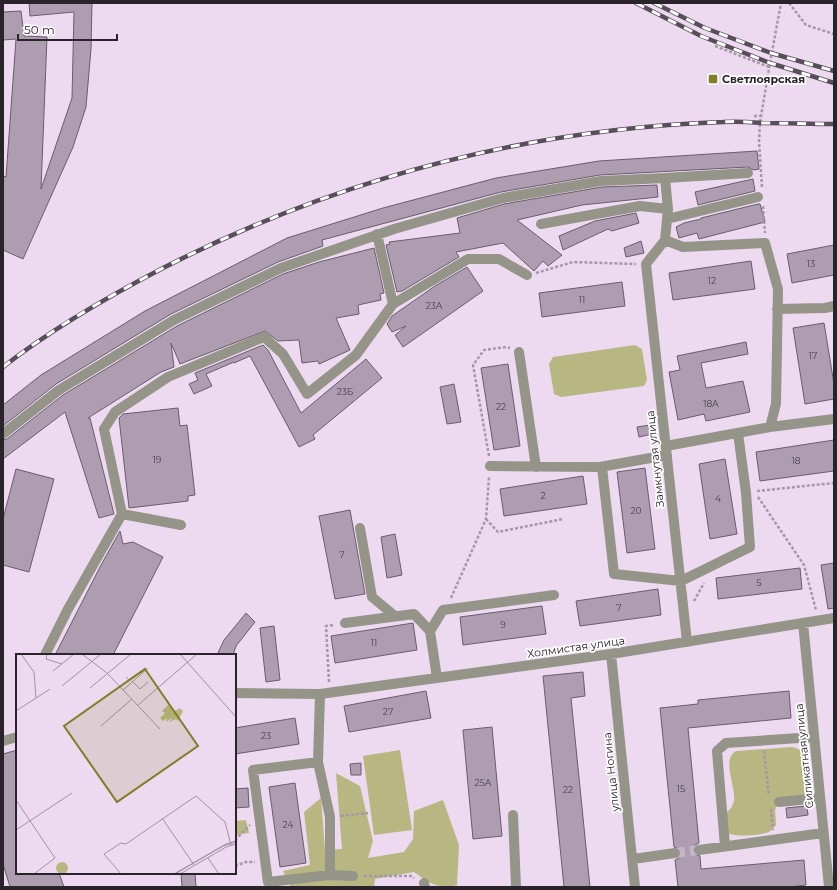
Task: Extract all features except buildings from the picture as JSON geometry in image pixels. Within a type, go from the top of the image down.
[{"type":"street","points":[[3,434],[59,390],[174,320],[281,268],[377,234],[503,198],[601,181],[748,173]]},
{"type":"street","points":[[647,269],[665,240],[668,214],[665,178]]},
{"type":"street","points":[[540,224],[640,206],[668,214],[761,197]]},
{"type":"street","points":[[377,234],[393,304]]},
{"type":"street","points":[[665,240],[683,247],[765,243],[778,289],[776,404],[770,426]]},
{"type":"street","points":[[46,654],[68,609],[122,514],[104,429],[115,412],[168,377],[264,337],[283,354],[307,394],[356,355],[393,304],[468,259],[499,259],[527,275]]},
{"type":"street","name":"Замкнутая улица","points":[[647,269],[687,642]]},
{"type":"street","points":[[777,309],[825,308],[834,306]]},
{"type":"street","points":[[519,352],[536,467]]},
{"type":"street","points":[[490,466],[602,467],[738,432],[770,426],[834,419]]},
{"type":"street","points":[[602,467],[614,574],[681,581],[750,547],[746,493],[738,432]]},
{"type":"street","points":[[122,514],[181,525]]},
{"type":"street","points":[[360,528],[372,597],[394,616]]},
{"type":"street","points":[[430,631],[443,610],[554,595]]},
{"type":"street","points":[[345,623],[414,614],[430,631],[437,678]]},
{"type":"street","name":"Холмистая улица","points":[[236,693],[325,693],[611,654],[834,618]]},
{"type":"street","name":"Силикатная улица","points":[[803,623],[829,887]]},
{"type":"street","name":"улица Ногина","points":[[611,654],[635,887]]},
{"type":"street","points":[[325,693],[318,762],[330,817],[330,875]]},
{"type":"street","points":[[3,741],[16,737]]},
{"type":"street","points":[[724,846],[717,751],[726,743],[814,737]]},
{"type":"street","points":[[318,762],[253,770],[268,884],[330,875],[353,876]]},
{"type":"street","points":[[779,802],[820,798]]},
{"type":"street","points":[[512,815],[516,887]]},
{"type":"street","points":[[699,850],[823,833]]},
{"type":"street","points":[[633,859],[675,853]]},
{"type":"path","points":[[765,243],[761,197],[759,142],[760,122],[781,3]]},
{"type":"path","points":[[789,3],[806,25],[834,34]]},
{"type":"path","points":[[715,46],[769,67]]},
{"type":"path","points":[[754,116],[762,116]]},
{"type":"path","points":[[527,275],[573,262],[647,269]]},
{"type":"path","points":[[446,610],[486,519],[490,466],[473,365],[484,350],[506,347],[519,352]]},
{"type":"path","points":[[819,620],[804,565],[754,492],[834,482]]},
{"type":"path","points":[[486,519],[498,532],[563,519]]},
{"type":"path","points":[[684,617],[715,564]]},
{"type":"path","points":[[325,693],[326,626],[345,623]]},
{"type":"path","points":[[763,741],[774,840]]},
{"type":"path","points":[[330,817],[368,813]]},
{"type":"path","points":[[236,839],[259,815]]},
{"type":"path","points":[[236,866],[246,862],[265,862]]},
{"type":"path","points":[[353,876],[412,876],[424,885]]},
{"type":"shaded area","points":[[635,345],[642,349],[647,380],[644,386],[561,397],[554,394],[549,364],[553,357]]},
{"type":"shaded area","points":[[792,747],[804,753],[810,764],[812,792],[808,796],[779,802],[775,810],[776,825],[769,832],[748,836],[727,833],[726,813],[731,808],[734,800],[729,767],[732,755],[736,751]]},
{"type":"shaded area","points":[[400,750],[412,830],[374,835],[363,756]]},
{"type":"shaded area","points":[[336,773],[360,786],[373,841],[368,858],[404,852],[413,839],[414,811],[443,800],[459,845],[457,885],[444,887],[439,886],[424,879],[414,872],[375,879],[374,887],[291,887],[283,871],[310,865],[304,812],[321,798],[325,850],[342,849]]},
{"type":"shaded area","points":[[246,820],[249,833],[236,835],[236,821]]},
{"type":"tunnel","points":[[675,853],[699,850]]},
{"type":"railway","points":[[636,3],[701,36],[770,63],[834,83]]},
{"type":"railway","points":[[654,3],[705,28],[771,53],[834,71]]},
{"type":"railway","points":[[3,367],[82,313],[165,267],[231,236],[298,208],[367,184],[436,164],[506,147],[578,135],[650,127],[728,122],[834,124]]},
{"type":"place","name":"Светлоярская","points":[[713,79]]}]
